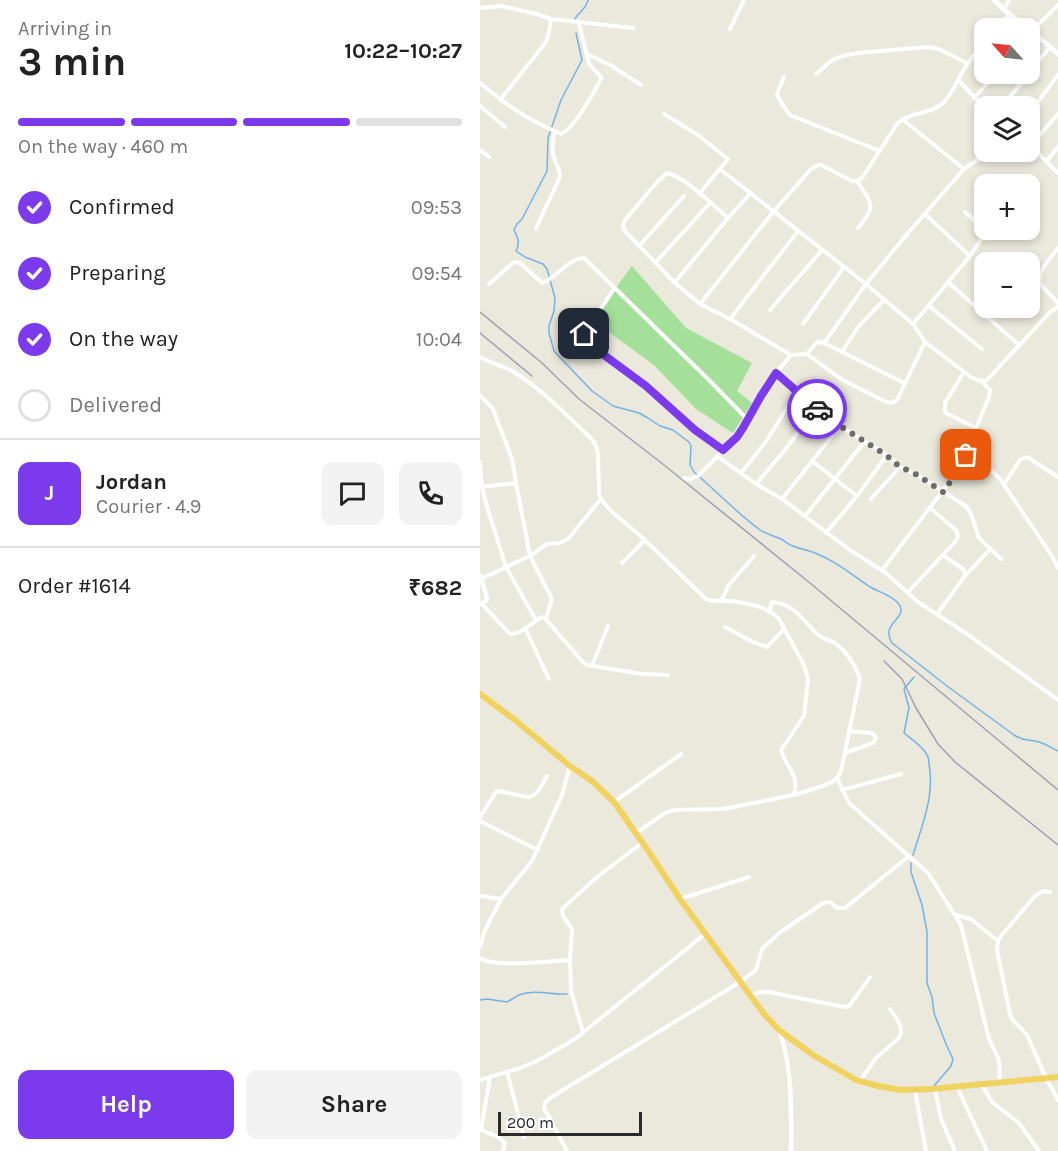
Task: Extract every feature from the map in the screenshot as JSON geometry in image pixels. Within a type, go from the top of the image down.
[{"type":"highway","points":[[480,694],[592,781],[614,802],[680,899],[770,1023],[813,1055],[860,1081],[888,1088],[934,1089],[1058,1077]]},
{"type":"main road","points":[[994,0],[1014,18]]},
{"type":"main road","points":[[1040,40],[1058,54]]},
{"type":"street","points":[[730,29],[744,0]]},
{"type":"street","points":[[1004,9],[1009,0]]},
{"type":"street","points":[[1040,24],[1058,5]]},
{"type":"street","points":[[480,8],[501,6],[550,19],[633,28]]},
{"type":"street","points":[[1006,18],[1009,14]]},
{"type":"street","points":[[500,100],[546,42],[550,19]]},
{"type":"street","points":[[480,83],[519,113],[561,134],[566,131],[582,111],[601,77],[591,67],[579,23]]},
{"type":"street","points":[[1040,59],[1050,47]]},
{"type":"street","points":[[816,74],[831,61],[842,56],[916,48],[939,49],[967,63]]},
{"type":"street","points":[[586,54],[610,65],[640,85]]},
{"type":"street","points":[[700,304],[773,212],[811,169],[818,165],[852,181],[862,178],[902,118],[937,108],[944,102],[974,55]]},
{"type":"street","points":[[1040,99],[1058,75]]},
{"type":"street","points":[[784,77],[777,93],[786,112],[880,151]]},
{"type":"street","points":[[958,80],[974,98]]},
{"type":"street","points":[[978,96],[988,84]]},
{"type":"street","points":[[1010,96],[1020,84]]},
{"type":"street","points":[[480,106],[505,127]]},
{"type":"street","points":[[664,114],[698,135],[728,159],[699,194]]},
{"type":"street","points":[[1040,134],[1058,114]]},
{"type":"street","points":[[902,118],[964,169]]},
{"type":"street","points":[[536,228],[560,177],[552,150],[554,131]]},
{"type":"street","points":[[1046,162],[1058,147]]},
{"type":"street","points":[[480,150],[489,157]]},
{"type":"street","points":[[1040,156],[1058,172]]},
{"type":"street","points":[[825,343],[866,284],[964,169],[974,162]]},
{"type":"street","points":[[721,170],[866,284],[913,324],[925,342],[988,387],[990,392],[958,471],[882,570]]},
{"type":"street","points":[[728,218],[676,176],[667,173],[623,225],[624,230],[655,263],[700,304],[791,355],[807,354],[841,379],[886,402],[892,403],[897,400],[925,342]]},
{"type":"street","points":[[857,181],[871,204],[868,214],[858,228]]},
{"type":"street","points":[[675,282],[750,194]]},
{"type":"street","points":[[639,246],[684,196]]},
{"type":"street","points":[[655,263],[710,203]]},
{"type":"street","points":[[965,212],[974,220]]},
{"type":"street","points":[[925,214],[970,256]]},
{"type":"street","points":[[730,319],[798,231]]},
{"type":"street","points":[[913,324],[981,240]]},
{"type":"street","points":[[982,382],[987,380],[1058,305],[1039,281],[1041,272],[1058,248]]},
{"type":"street","points":[[770,310],[822,250]]},
{"type":"street","points":[[489,284],[510,265],[517,262],[543,283],[578,258],[584,258],[747,419]]},
{"type":"street","points":[[802,324],[844,267]]},
{"type":"street","points":[[948,282],[1019,345]]},
{"type":"street","points":[[614,289],[584,334],[585,341],[646,386],[695,430],[723,450]]},
{"type":"street","points":[[842,352],[858,327],[884,300]]},
{"type":"street","points":[[929,306],[982,349]]},
{"type":"street","points":[[807,354],[817,342],[825,343],[904,383]]},
{"type":"street","points":[[684,478],[690,479],[698,476],[737,437],[776,373],[791,355]]},
{"type":"street","points":[[480,357],[512,371],[528,382],[592,439],[598,454],[601,499],[706,599],[758,606],[776,616],[804,665],[808,679],[804,716],[781,750],[782,756],[796,779],[794,795]]},
{"type":"street","points":[[964,372],[947,399],[945,411],[976,428]]},
{"type":"street","points":[[776,373],[840,426],[886,455],[900,467],[914,473],[970,510],[979,538],[1000,559]]},
{"type":"street","points":[[741,473],[765,443],[797,392]]},
{"type":"street","points":[[480,395],[493,410],[512,459],[530,556],[552,599],[552,605],[546,618]]},
{"type":"street","points":[[756,484],[816,408]]},
{"type":"street","points":[[782,499],[840,426]]},
{"type":"street","points":[[805,516],[865,441]]},
{"type":"street","points":[[826,533],[857,496],[886,455]]},
{"type":"street","points":[[966,455],[992,471],[1004,484],[1058,568]]},
{"type":"street","points":[[717,456],[882,570],[918,602],[967,634],[1058,700]]},
{"type":"street","points":[[1004,484],[1020,460],[1027,457],[1058,477]]},
{"type":"street","points":[[812,461],[857,496]]},
{"type":"street","points":[[480,462],[481,487],[506,567],[536,620]]},
{"type":"street","points":[[872,499],[900,467]]},
{"type":"street","points":[[481,487],[516,483]]},
{"type":"street","points":[[601,499],[568,539],[559,543],[547,544],[530,556],[481,577],[487,595],[486,601],[481,604],[513,635],[536,620],[546,618],[587,665],[642,674],[668,675]]},
{"type":"street","points":[[908,592],[956,541],[958,536],[958,532],[930,508]]},
{"type":"street","points":[[622,563],[645,540]]},
{"type":"street","points":[[937,614],[990,549]]},
{"type":"street","points":[[943,555],[964,570],[966,576]]},
{"type":"street","points":[[721,601],[728,586],[754,556]]},
{"type":"street","points":[[636,834],[665,813],[675,810],[723,809],[794,795],[828,784],[837,778],[841,771],[860,679],[847,654],[818,635],[794,610],[772,602],[769,612]]},
{"type":"street","points":[[592,666],[608,626]]},
{"type":"street","points":[[724,627],[767,647],[784,629]]},
{"type":"street","points":[[525,628],[549,679]]},
{"type":"street","points":[[844,753],[873,743],[876,738],[872,733],[849,731]]},
{"type":"street","points":[[614,802],[681,754]]},
{"type":"street","points":[[480,947],[483,929],[501,899],[529,866],[538,850],[562,795],[570,766]]},
{"type":"street","points":[[842,790],[901,774]]},
{"type":"street","points":[[538,850],[480,819],[496,792],[532,797],[547,776]]},
{"type":"street","points":[[837,778],[849,803],[928,873],[961,925],[988,1039],[999,1060],[1000,1083]]},
{"type":"street","points":[[583,1032],[571,992],[572,929],[563,916],[562,909],[597,877],[642,843]]},
{"type":"street","points":[[567,1151],[545,1112],[545,1103],[550,1098],[740,982],[756,970],[762,949],[795,922],[827,902],[837,908],[846,908],[909,856]]},
{"type":"street","points":[[680,899],[749,877]]},
{"type":"street","points":[[1050,892],[1043,891],[1035,896],[998,940],[997,950],[1012,1019],[1027,1035],[1057,1097]]},
{"type":"street","points":[[480,896],[501,899]]},
{"type":"street","points":[[955,914],[971,919],[998,940]]},
{"type":"street","points":[[480,1080],[537,1061],[575,1039],[705,934]]},
{"type":"street","points":[[480,958],[490,963],[570,960]]},
{"type":"street","points":[[750,996],[768,992],[845,1007],[849,1006],[870,977]]},
{"type":"street","points":[[860,1081],[876,1058],[901,1035],[901,1027],[890,1009]]},
{"type":"street","points":[[779,1030],[787,1054],[791,1151]]},
{"type":"street","points":[[507,1072],[524,1137]]},
{"type":"street","points":[[490,1077],[480,1130],[502,1140],[505,1143],[503,1151]]},
{"type":"street","points":[[982,1085],[992,1102],[1023,1127],[1038,1151]]},
{"type":"street","points":[[957,1087],[987,1151]]},
{"type":"street","points":[[934,1089],[941,1119],[955,1151]]},
{"type":"street","points":[[915,1090],[926,1151]]},
{"type":"green space","points":[[632,266],[686,328],[752,363],[737,391],[752,403],[733,433],[696,409],[654,365],[592,320]]},
{"type":"waterway","points":[[575,19],[588,0]]},
{"type":"waterway","points":[[576,33],[582,60],[561,100],[548,138],[547,171],[514,230],[518,240],[516,251],[543,264],[547,269],[555,298],[549,326],[554,351],[592,391],[613,406],[639,413],[660,426],[673,430],[689,442],[691,446],[690,465],[694,472],[760,530],[830,560],[870,587],[895,600],[901,608],[901,613],[889,630],[892,643],[1014,735],[1024,740],[1042,743],[1058,751]]},
{"type":"waterway","points":[[913,855],[927,810],[930,788],[929,758],[920,746],[904,733],[909,708],[904,689],[914,677]]},
{"type":"waterway","points":[[911,863],[911,872],[922,905],[927,932],[927,983],[934,1013],[953,1059],[951,1066],[934,1086]]},
{"type":"waterway","points":[[480,1000],[507,1002],[519,995],[531,992],[567,994]]},
{"type":"railway","points":[[480,312],[542,363],[579,399],[810,583],[1058,790]]},
{"type":"railway","points":[[480,333],[532,376]]},
{"type":"railway","points":[[884,661],[902,679],[916,708],[938,744],[955,762],[1058,845]]},
{"type":"way so far","points":[[817,409],[886,455],[900,467],[914,473],[943,492],[966,455]]},
{"type":"route","points":[[584,334],[585,341],[646,386],[695,430],[723,450],[737,437],[776,373],[817,409]]}]
